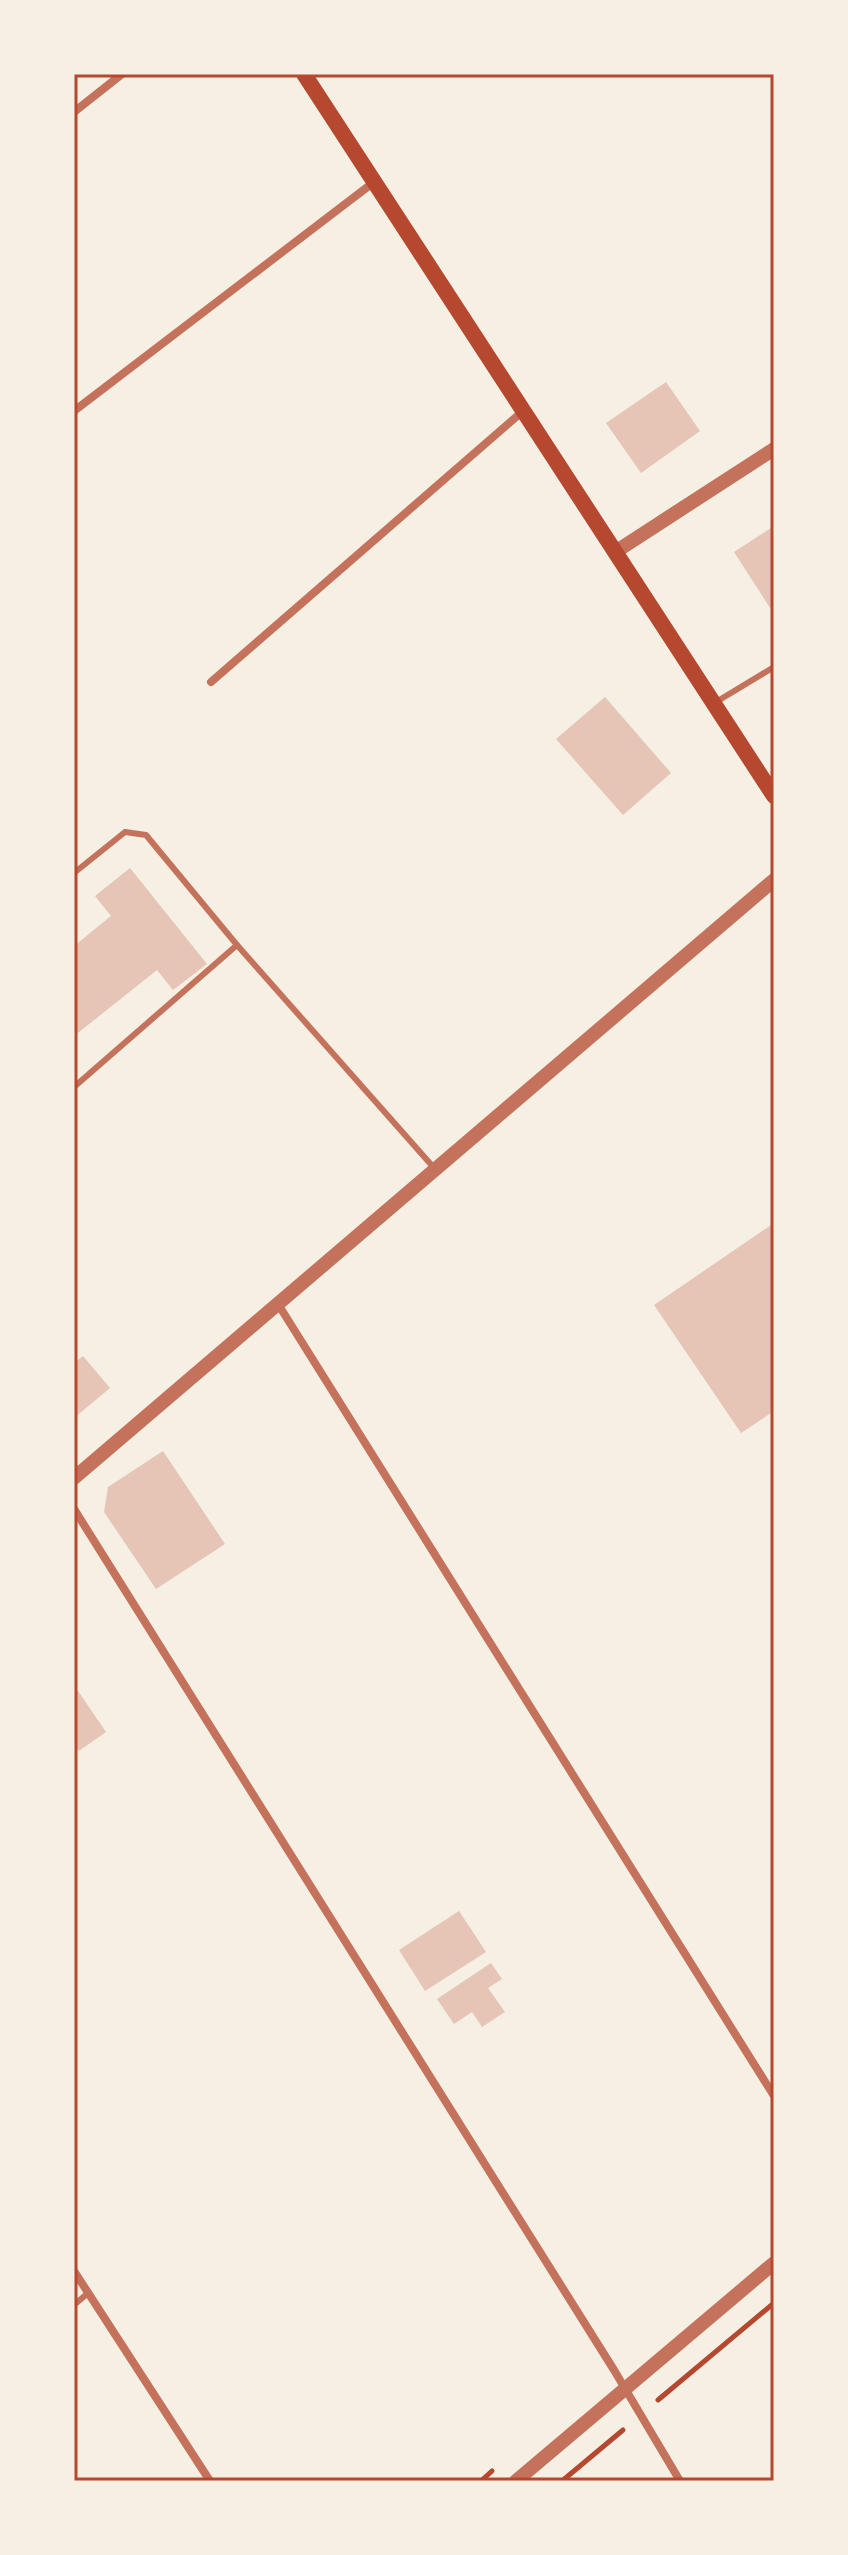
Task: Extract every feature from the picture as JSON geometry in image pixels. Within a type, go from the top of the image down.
[{"type":"main road","points":[[304,74],[774,796]]},
{"type":"street","points":[[74,112],[122,74]]},
{"type":"street","points":[[74,411],[374,182]]},
{"type":"street","points":[[211,682],[523,410]]},
{"type":"street","points":[[615,552],[774,449]]},
{"type":"street","points":[[74,1478],[774,880]]},
{"type":"street","points":[[278,1304],[774,2096]]},
{"type":"street","points":[[74,1509],[626,2389],[680,2481]]},
{"type":"street","points":[[516,2481],[774,2263]]},
{"type":"street","points":[[74,2271],[210,2481]]},
{"type":"lane","points":[[714,704],[774,667]]},
{"type":"lane","points":[[74,873],[125,832],[146,835],[237,945],[435,1169]]},
{"type":"lane","points":[[74,1087],[237,945]]},
{"type":"lane","points":[[74,2305],[88,2293]]},
{"type":"path","points":[[562,2481],[774,2303]]},
{"type":"building","points":[[666,382],[700,431],[641,473],[606,423]]},
{"type":"building","points":[[774,526],[774,614],[734,552]]},
{"type":"building","points":[[605,697],[671,773],[623,815],[556,739]]},
{"type":"building","points":[[130,868],[207,964],[173,990],[157,970],[74,1036],[74,946],[111,916],[95,896]]},
{"type":"building","points":[[774,1223],[774,1316],[771,1318],[774,1322],[774,1411],[741,1433],[654,1305]]},
{"type":"building","points":[[83,1356],[110,1388],[74,1418],[74,1363]]},
{"type":"building","points":[[163,1451],[225,1544],[156,1589],[104,1512],[108,1487]]},
{"type":"building","points":[[74,1685],[106,1732],[79,1751],[74,1744]]},
{"type":"building","points":[[459,1911],[486,1952],[425,1991],[399,1950]]},
{"type":"building","points":[[491,1963],[502,1979],[488,1988],[505,2012],[482,2027],[472,2012],[454,2024],[437,1999]]}]
